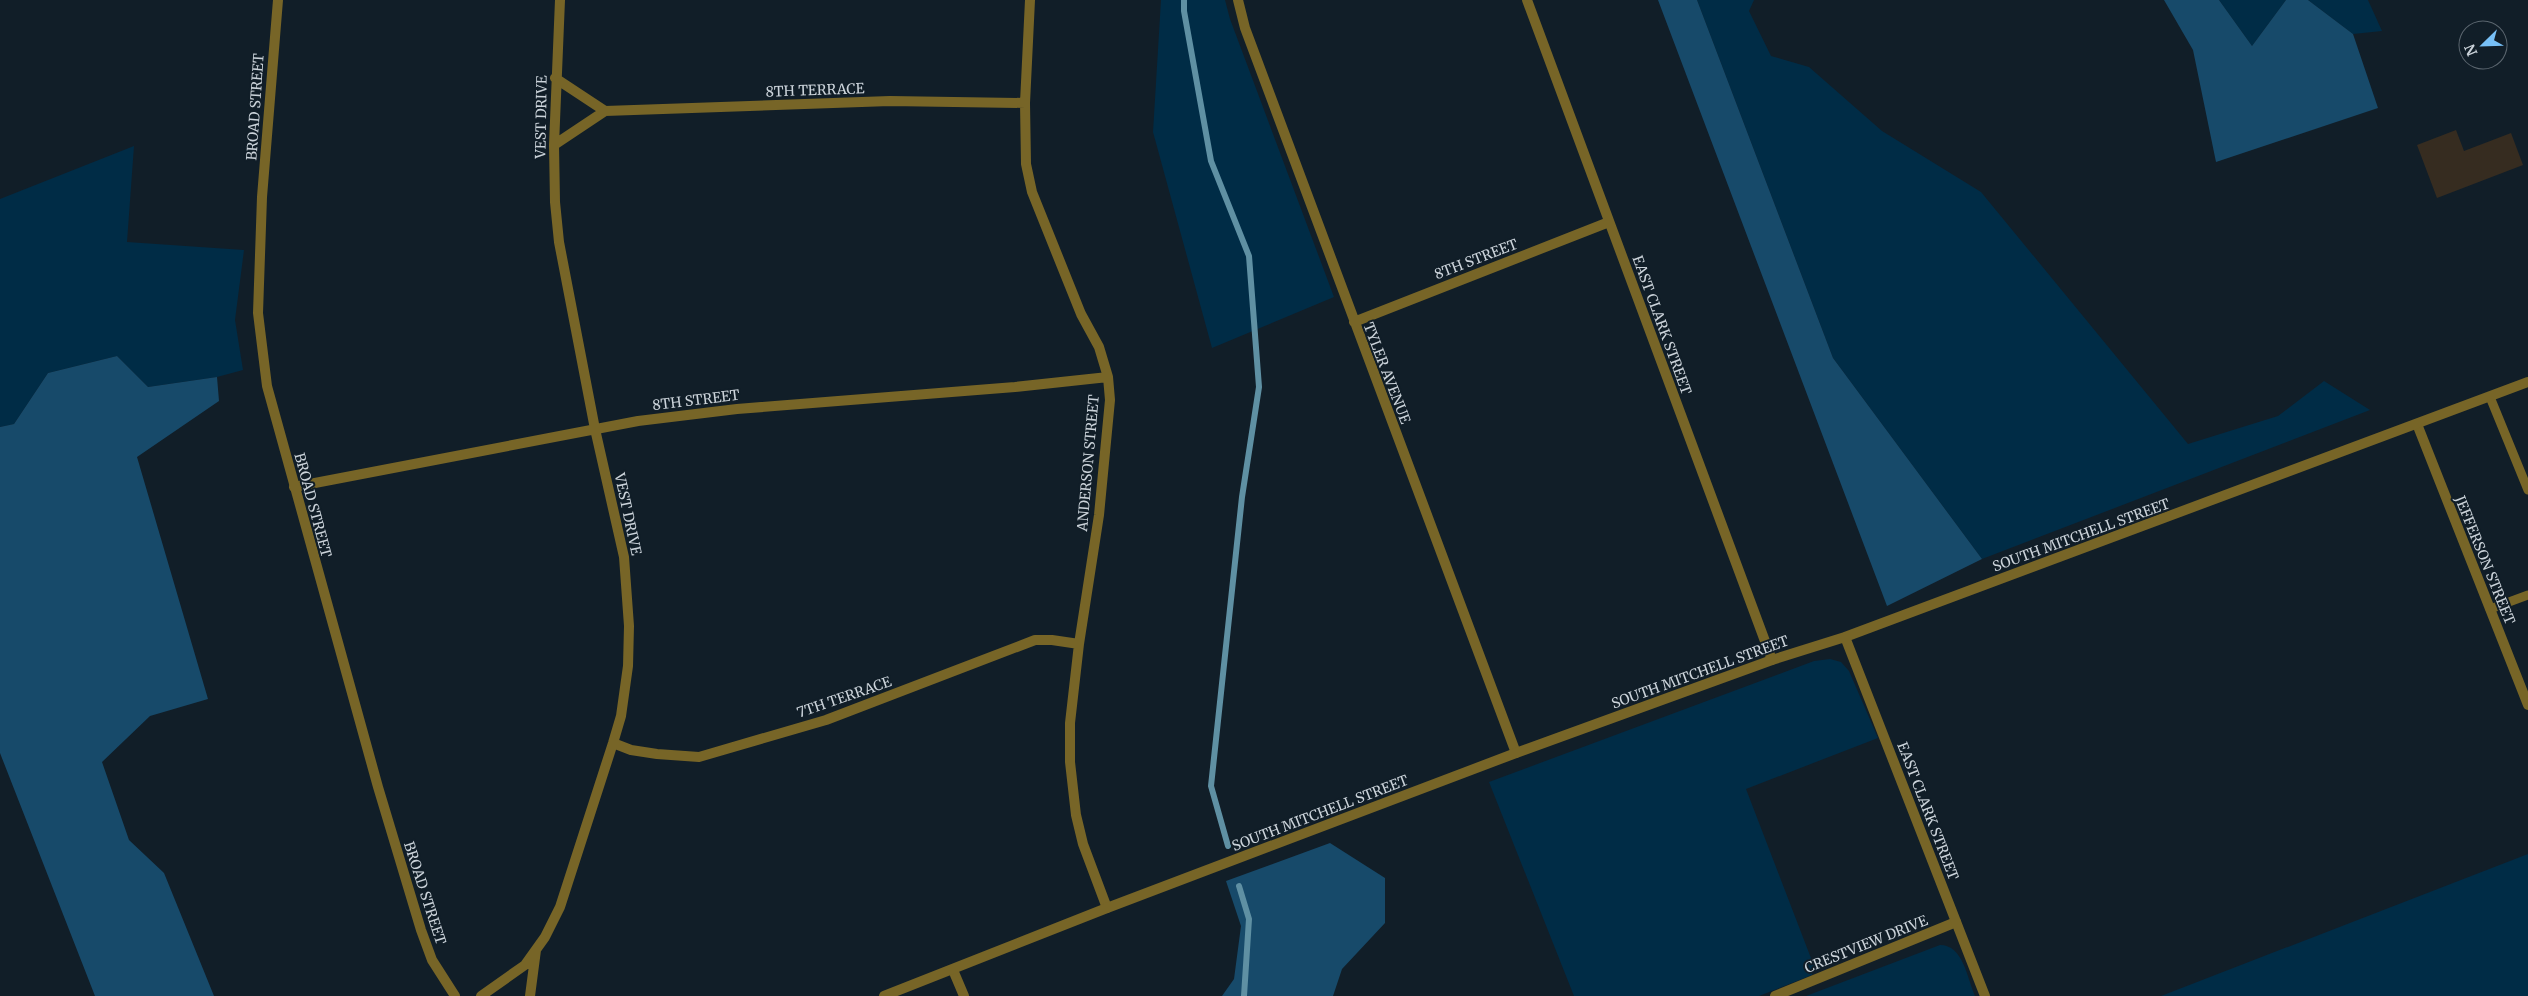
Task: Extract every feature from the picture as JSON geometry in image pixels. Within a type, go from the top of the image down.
[{"type":"street","name":"BROAD STREET","points":[[278,0],[262,188],[258,313],[267,386],[294,487],[421,930],[432,960],[456,996]]},
{"type":"street","name":"VEST DRIVE","points":[[481,996],[525,965],[560,908],[621,716],[628,666],[629,626],[624,557],[595,429],[559,242],[555,202],[554,145],[555,78],[560,0]]},
{"type":"street","name":"ANDERSON STREET","points":[[1030,0],[1025,103],[1026,164],[1032,192],[1081,314],[1099,347],[1108,377],[1110,400],[1099,514],[1079,644],[1070,724],[1071,771],[1076,815],[1083,844],[1107,908]]},
{"type":"street","name":"TYLER AVENUE","points":[[1238,0],[1246,28],[1354,322],[1516,753]]},
{"type":"street","name":"EAST CLARK STREET","points":[[1527,0],[1772,660]]},
{"type":"street","points":[[554,145],[606,111],[555,78]]},
{"type":"street","name":"8TH TERRACE","points":[[606,111],[890,101],[1025,103]]},
{"type":"street","name":"8TH STREET","points":[[1354,322],[1609,222]]},
{"type":"street","name":"8TH STREET","points":[[294,487],[638,421],[737,409],[1005,388],[1108,377]]},
{"type":"street","name":"SOUTH MITCHELL STREET","points":[[884,996],[954,970],[1107,908],[1516,753],[1772,660],[1845,637],[2528,382]]},
{"type":"street","name":"JEFFERSON STREET","points":[[2417,424],[2528,705]]},
{"type":"street","name":"EAST CLARK STREET","points":[[1845,637],[1985,996]]},
{"type":"street","name":"7TH TERRACE","points":[[613,744],[631,750],[657,754],[699,757],[826,720],[1035,640],[1052,640],[1079,644]]},
{"type":"street","name":"CRESTVIEW DRIVE","points":[[1775,996],[1956,922]]},
{"type":"street","points":[[530,996],[536,949]]},
{"type":"street","points":[[954,970],[964,996]]},
{"type":"lane","points":[[2490,396],[2528,490]]},
{"type":"lane","points":[[2490,609],[2528,595]]},
{"type":"shaded area","points":[[1161,0],[1225,0],[1230,19],[1334,297],[1212,348],[1153,132]]},
{"type":"shaded area","points":[[1658,0],[1697,0],[1833,358],[1982,559],[1887,606]]},
{"type":"shaded area","points":[[1697,0],[1754,0],[1749,11],[1771,56],[1809,67],[1882,131],[1981,192],[2188,444],[2278,416],[2324,381],[2370,410],[1982,559],[1833,358]]},
{"type":"shaded area","points":[[2164,0],[2219,0],[2252,46],[2286,0],[2308,0],[2353,34],[2378,108],[2216,162],[2193,50]]},
{"type":"shaded area","points":[[2219,0],[2286,0],[2252,46]]},
{"type":"shaded area","points":[[2308,0],[2368,0],[2382,31],[2353,34]]},
{"type":"shaded area","points":[[134,146],[127,242],[244,250],[235,320],[243,370],[217,377],[148,387],[117,356],[48,373],[14,424],[0,427],[0,199]]},
{"type":"shaded area","points":[[117,356],[148,387],[217,377],[219,401],[137,457],[208,699],[150,716],[102,762],[129,840],[164,873],[214,996],[95,996],[0,753],[0,427],[14,424],[48,373]]},
{"type":"shaded area","points":[[1830,659],[1841,662],[1849,671],[1878,738],[1746,789],[1814,966],[1812,975],[1759,996],[1574,996],[1489,782],[1814,661]]},
{"type":"shaded area","points":[[1330,843],[1385,878],[1385,923],[1342,969],[1333,996],[1222,996],[1234,979],[1241,926],[1226,881]]},
{"type":"shaded area","points":[[2528,854],[2528,996],[2161,996]]},
{"type":"shaded area","points":[[1940,945],[1948,946],[1959,956],[1975,996],[1806,996]]},
{"type":"building","points":[[2456,130],[2464,151],[2511,133],[2523,165],[2437,198],[2417,145]]},
{"type":"waterway","points":[[1184,0],[1184,11],[1211,161],[1249,256],[1259,387],[1242,497],[1211,786],[1228,846]]},
{"type":"waterway","points":[[1239,886],[1249,919],[1244,996]]}]
